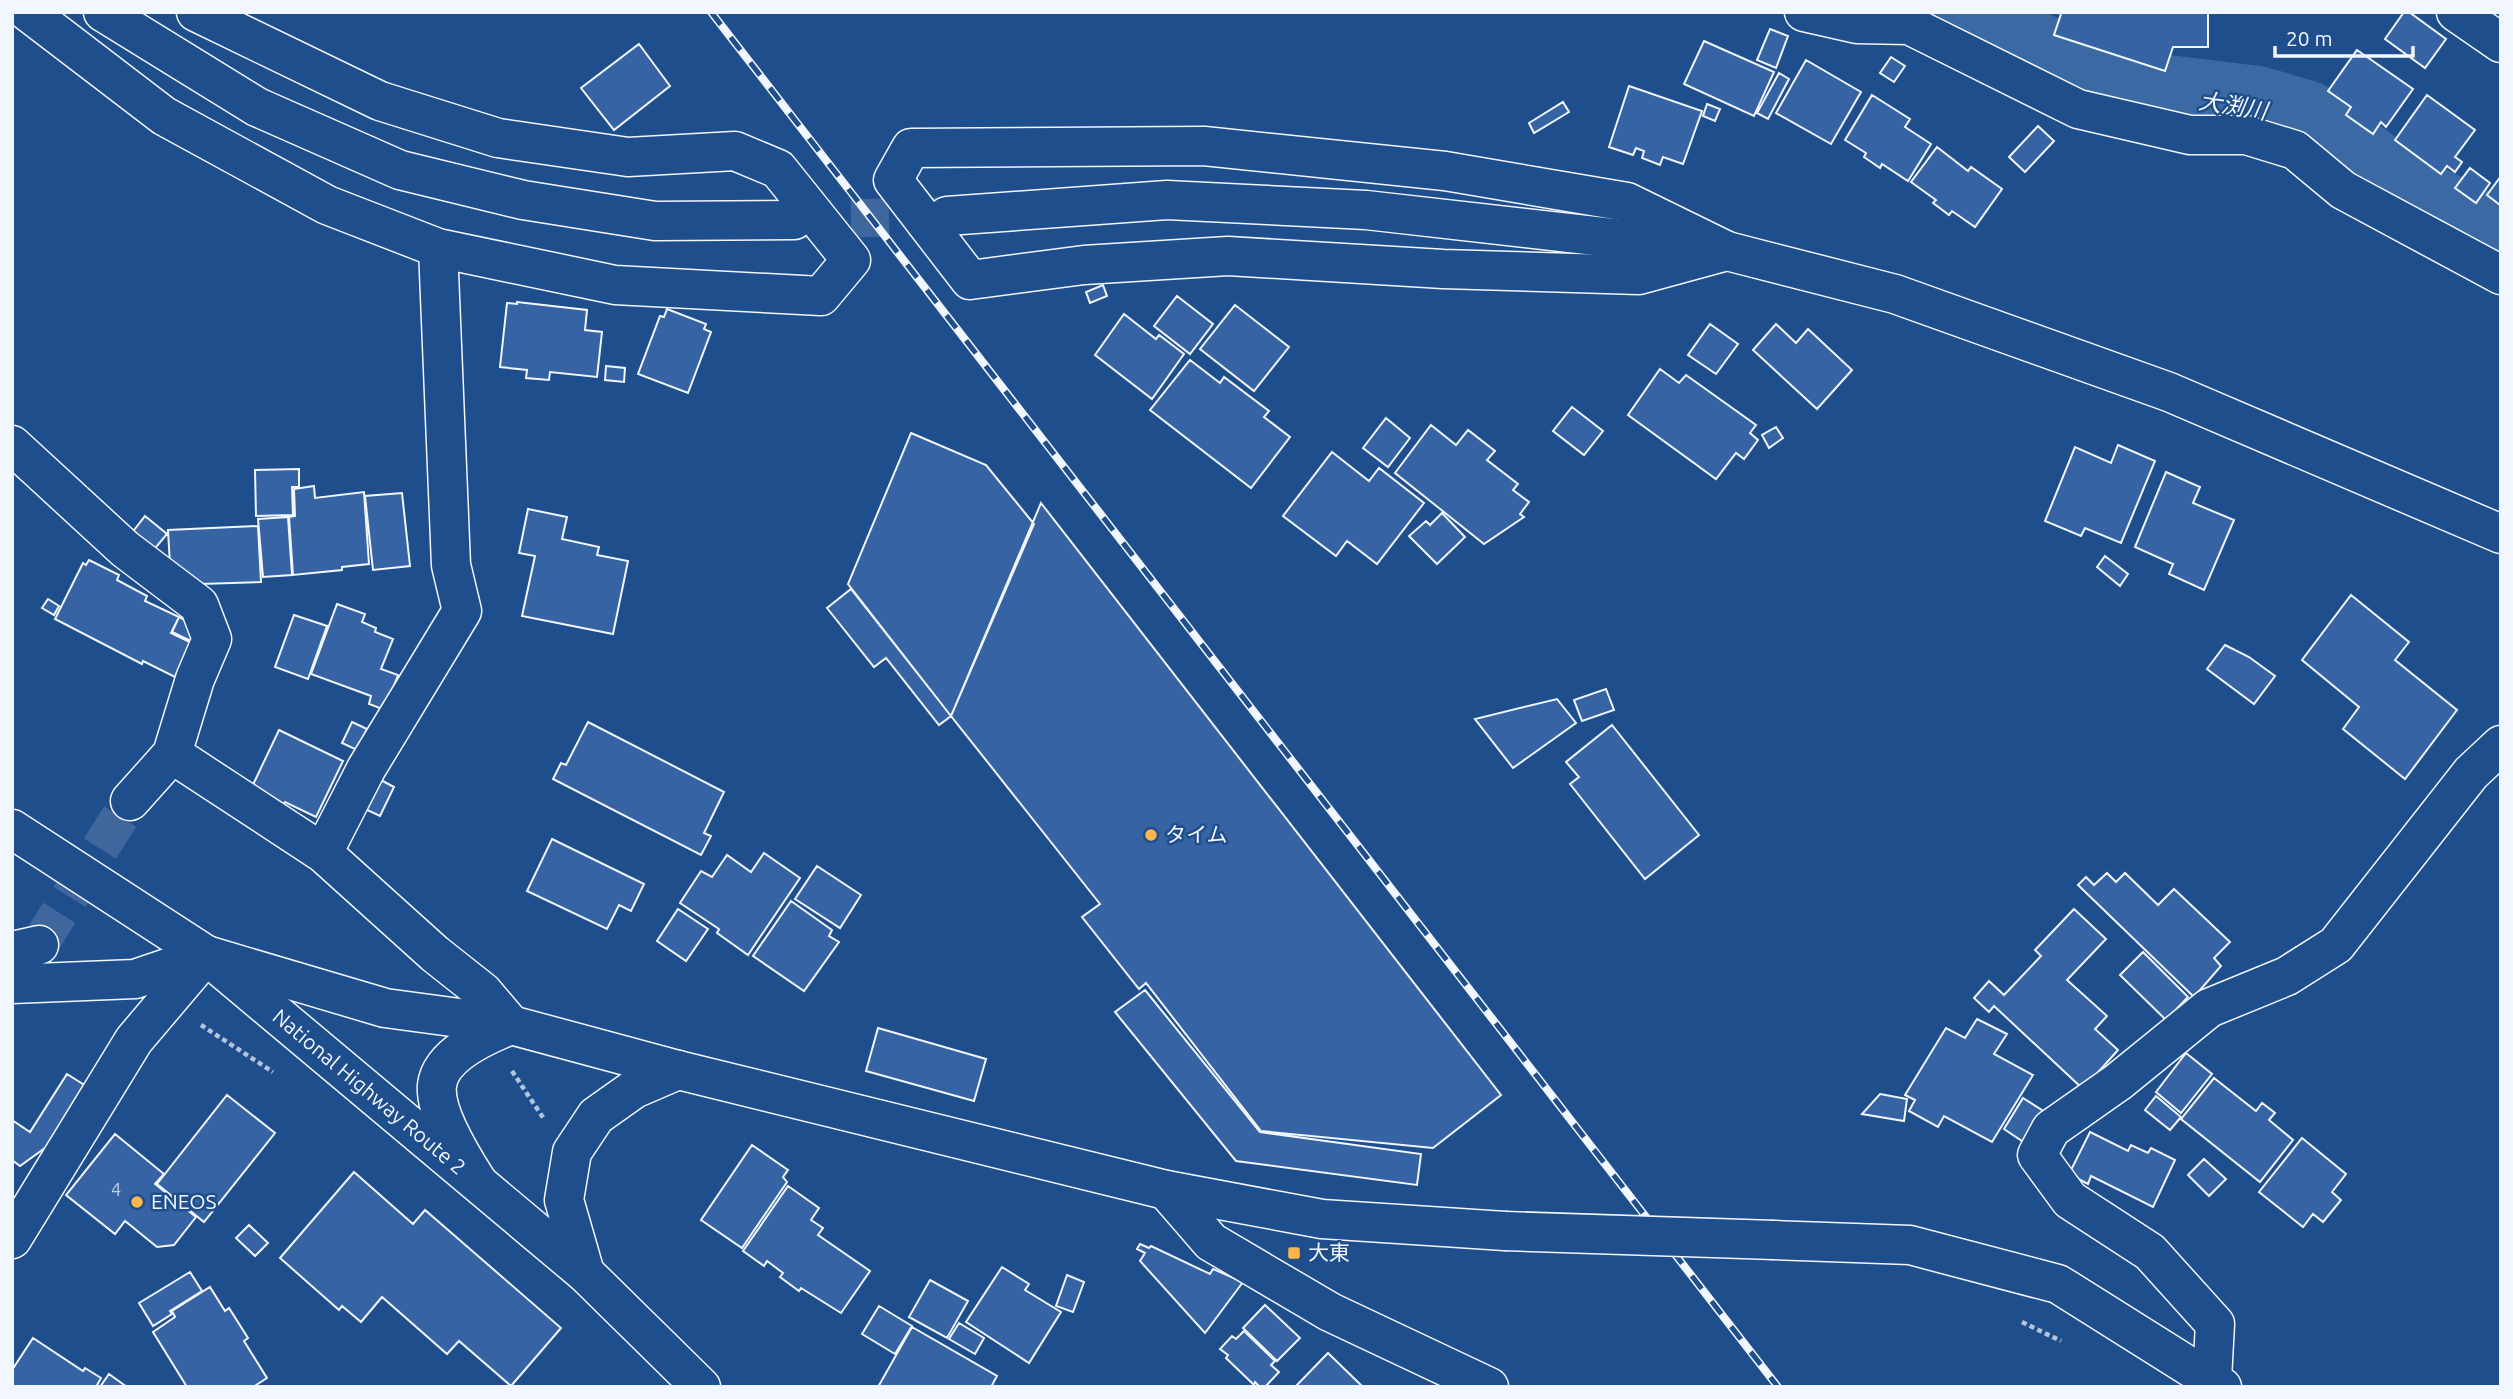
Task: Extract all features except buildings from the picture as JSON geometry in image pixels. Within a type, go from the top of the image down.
[{"type":"main road","points":[[28,12],[164,116],[327,205],[438,248],[615,285],[821,296],[851,260],[778,169],[736,151],[628,157],[498,138],[380,101],[195,12]]},
{"type":"main road","points":[[103,12],[257,107],[400,170],[523,200],[654,221],[794,220]]},
{"type":"main road","points":[[1804,12],[1857,24],[1909,25],[2078,109],[2190,135],[2246,135],[2295,150],[2343,190],[2501,275]]},
{"type":"main road","points":[[2456,12],[2501,43]]},
{"type":"main road","points":[[1205,146],[1445,171],[1627,202],[1727,251],[1639,275],[1443,269],[1228,256],[1084,265],[970,280],[893,180],[911,148],[1205,146]]},
{"type":"main road","points":[[947,216],[1167,200],[1366,210],[1727,251],[1895,294],[2169,392],[2501,534]]},
{"type":"main road","points":[[323,853],[366,769],[462,611],[452,565],[438,248]]},
{"type":"main road","points":[[12,445],[125,549],[199,605],[212,639],[195,679],[172,754],[130,801]]},
{"type":"main road","points":[[2217,1383],[2215,1324],[2150,1252],[2070,1200],[2038,1155],[2051,1129],[2118,1082],[2209,1008],[2287,976],[2336,945],[2471,773],[2501,745]]},
{"type":"main road","points":[[172,754],[323,853],[435,954],[483,992],[511,1025]]},
{"type":"main road","name":"National Highway Route 2","points":[[12,829],[206,956],[585,1273],[701,1387]]},
{"type":"main road","points":[[12,984],[135,979],[206,956],[385,1008],[511,1025],[678,1070],[1166,1190],[1322,1219],[1505,1231],[1910,1245],[2058,1284],[2217,1383]]},
{"type":"main road","points":[[12,1239],[134,1040],[206,956]]},
{"type":"main road","points":[[478,1184],[451,1136],[438,1098],[437,1084],[446,1066],[461,1051],[481,1037],[511,1025]]},
{"type":"main road","points":[[585,1273],[564,1200],[572,1152],[596,1116],[634,1089],[678,1070]]},
{"type":"main road","points":[[1166,1190],[1211,1242],[1330,1312],[1489,1387]]},
{"type":"path","points":[[510,1067],[548,1126]]},
{"type":"path","points":[[2013,1318],[2062,1341]]},
{"type":"waterway","name":"大渕川","points":[[1946,12],[2117,90],[2257,107],[2305,121],[2400,191],[2501,244]]},
{"type":"tunnel","points":[[794,220],[947,216]]},
{"type":"tunnel","points":[[39,945],[130,801]]},
{"type":"railway","points":[[711,12],[1778,1387]]},
{"type":"place","name":"タイム","points":[[1151,835]]},
{"type":"place","name":"ENEOS","points":[[137,1202]]},
{"type":"place","name":"大東","points":[[1294,1253]]}]
